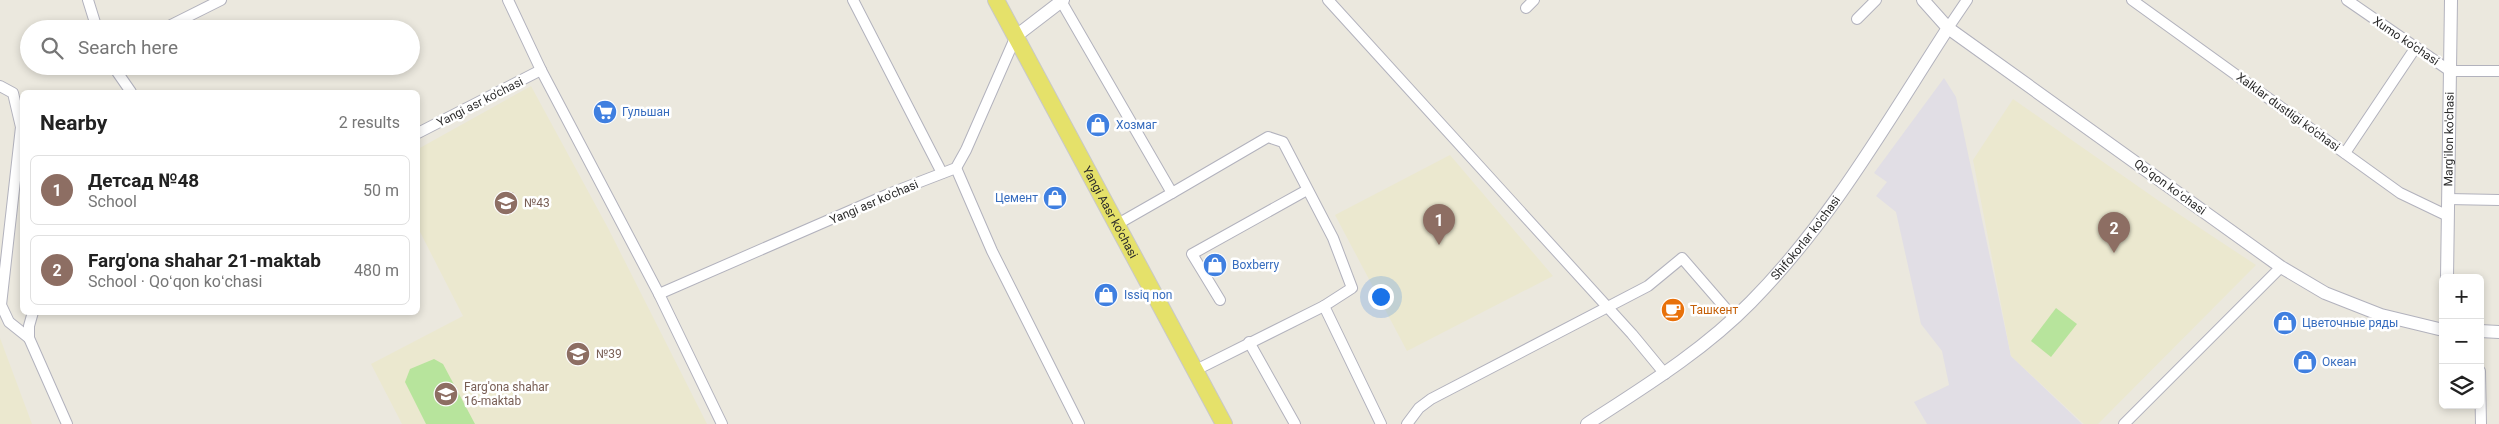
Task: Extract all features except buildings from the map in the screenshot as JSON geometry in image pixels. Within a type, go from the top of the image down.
[{"type":"main road","name":"Yangi Aasr ko'chasi","points":[[996,0],[1224,424]]},
{"type":"street","points":[[88,0],[94,20]]},
{"type":"street","points":[[181,20],[221,0]]},
{"type":"street","points":[[508,0],[542,70],[659,294],[722,424]]},
{"type":"street","points":[[853,0],[942,173]]},
{"type":"street","points":[[1079,424],[992,251],[956,168],[966,150],[1016,36],[1062,0],[1172,193]]},
{"type":"street","points":[[1328,0],[1607,309],[1632,334],[1665,374]]},
{"type":"street","points":[[1526,8],[1534,0]]},
{"type":"street","points":[[1857,19],[1876,0]]},
{"type":"street","name":"Qoʻqon koʻchasi","points":[[1922,0],[1948,28],[2281,267],[2325,293],[2391,319],[2439,329]]},
{"type":"street","name":"Shifokorlar ko'chasi","points":[[1587,424],[1665,374],[1752,302],[1827,214],[1967,0]]},
{"type":"street","name":"Xalklar dustligi ko'chasi","points":[[2132,0],[2400,193],[2448,216]]},
{"type":"street","name":"Xumo ko'chasi","points":[[2347,0],[2450,71],[2499,71]]},
{"type":"street","name":"Marg'ilon ko'chasi","points":[[2447,274],[2451,0]]},
{"type":"street","points":[[2345,153],[2416,47]]},
{"type":"street","name":"Yangi asr ko'chasi","points":[[420,132],[542,70]]},
{"type":"street","points":[[119,75],[130,90]]},
{"type":"street","points":[[0,86],[13,93],[20,127],[2,304],[9,322],[30,338]]},
{"type":"street","points":[[1116,224],[1268,136],[1283,142],[1333,238],[1352,288],[1324,306],[1196,370]]},
{"type":"street","name":"Yangi asr ko'chasi","points":[[659,294],[891,193],[956,168]]},
{"type":"street","points":[[1220,300],[1192,254],[1307,190]]},
{"type":"street","points":[[2448,199],[2499,200]]},
{"type":"street","points":[[1407,424],[1419,408],[1432,399],[1648,286],[1682,258],[1734,318]]},
{"type":"street","points":[[2124,424],[2281,267]]},
{"type":"street","points":[[1324,306],[1380,424]]},
{"type":"street","points":[[32,315],[29,326],[30,338],[67,424]]},
{"type":"street","points":[[2484,331],[2499,332]]},
{"type":"street","points":[[1249,342],[1294,424]]},
{"type":"street","points":[[2481,409],[2482,424]]},
{"type":"shaded area","points":[[1944,78],[1956,97],[2011,356],[2082,424],[1927,424],[1914,402],[1949,385],[1942,351],[1921,324],[1896,212],[1876,196],[1887,182],[1874,173]]},
{"type":"shaded area","points":[[531,86],[608,228],[707,424],[402,424],[371,364],[463,316],[420,232],[420,148]]},
{"type":"shaded area","points":[[2013,99],[2159,201],[2256,265],[2098,424],[2084,424],[2011,356],[1973,160]]},
{"type":"shaded area","points":[[1450,155],[1553,276],[1407,351],[1335,215]]},
{"type":"shaded area","points":[[0,338],[32,424],[0,424]]},
{"type":"green space","points":[[2056,308],[2077,324],[2051,357],[2031,341]]},
{"type":"green space","points":[[434,359],[443,364],[475,424],[426,424],[405,382],[410,369]]},
{"type":"place","name":"Гульшан","points":[[605,112]]},
{"type":"place","name":"Хозмаг","points":[[1098,125]]},
{"type":"place","name":"Цемент","points":[[1055,198]]},
{"type":"place","name":"№43","points":[[506,203]]},
{"type":"place","name":"Детсад №48","points":[[1439,245]]},
{"type":"place","name":"Farg'ona shahar 21-maktab","points":[[2114,253]]},
{"type":"place","name":"Boxberry","points":[[1215,265]]},
{"type":"place","name":"Issiq non","points":[[1106,295]]},
{"type":"place","name":"Ташкент","points":[[1673,310]]},
{"type":"place","name":"Цветочные ряды","points":[[2285,323]]},
{"type":"place","name":"№39","points":[[578,354]]},
{"type":"place","name":"Океан","points":[[2305,362]]},
{"type":"place","name":"Farg'ona shahar 16-maktab","points":[[446,394]]}]
